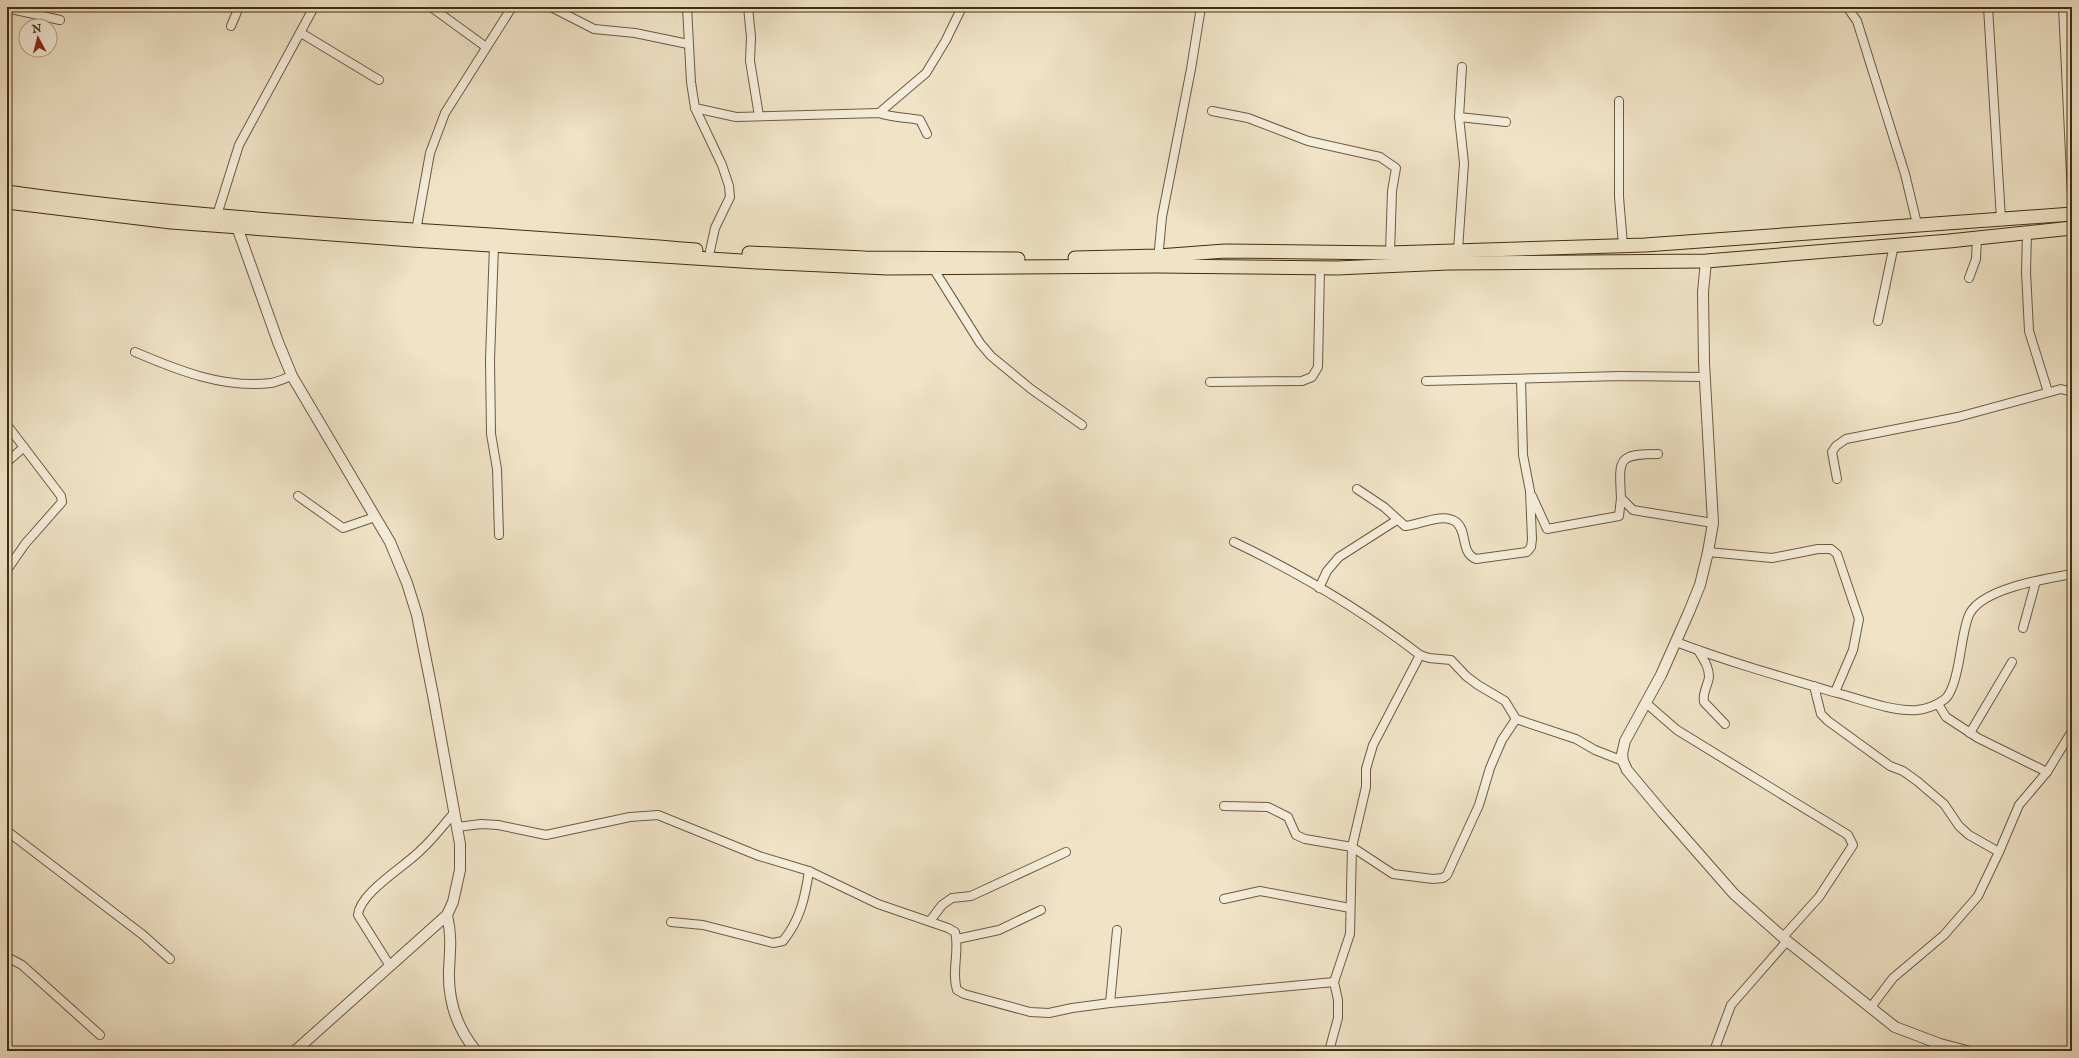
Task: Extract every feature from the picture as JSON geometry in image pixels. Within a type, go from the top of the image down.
[{"type":"main road","points":[[7,192],[49,198],[217,215],[841,267],[933,268],[1158,261],[1225,251],[1390,253],[1676,243],[1917,224],[2072,214]]},
{"type":"main road","points":[[7,202],[125,218],[494,245],[710,251],[865,258],[1158,261],[1320,268],[1448,263],[1706,261],[1977,238],[2072,228]]},
{"type":"street","points":[[231,26],[239,7]]},
{"type":"street","points":[[217,215],[239,145],[314,7]]},
{"type":"street","points":[[431,7],[486,47]]},
{"type":"street","points":[[416,231],[426,173],[445,113],[512,7]]},
{"type":"street","points":[[551,7],[594,29],[635,33],[688,44]]},
{"type":"street","points":[[687,7],[688,44],[695,108],[722,165],[729,186],[730,198],[715,228],[710,251]]},
{"type":"street","points":[[748,7],[751,37],[750,61],[759,116]]},
{"type":"street","points":[[879,113],[926,73],[946,40],[962,7]]},
{"type":"street","points":[[1158,261],[1162,217],[1191,69],[1201,7]]},
{"type":"street","points":[[1847,7],[1857,21],[1905,174],[1917,224]]},
{"type":"street","points":[[1988,7],[2001,219]]},
{"type":"street","points":[[2063,7],[2069,95],[2072,196]]},
{"type":"street","points":[[7,8],[60,20]]},
{"type":"street","points":[[301,33],[379,80]]},
{"type":"street","points":[[1458,250],[1464,163],[1459,117],[1462,67]]},
{"type":"street","points":[[1619,101],[1618,197],[1623,245]]},
{"type":"street","points":[[695,108],[736,117],[879,113],[892,118],[912,118],[920,120],[927,134]]},
{"type":"street","points":[[1212,111],[1248,118],[1276,127],[1299,138],[1380,157],[1393,165],[1396,168],[1396,173],[1392,191],[1390,253]]},
{"type":"street","points":[[1459,117],[1506,122]]},
{"type":"street","points":[[237,227],[278,342],[292,376],[390,542],[407,583],[417,615],[457,827],[460,870],[453,902],[447,915],[295,1051]]},
{"type":"street","points":[[2027,233],[2026,272],[2029,331],[2048,392]]},
{"type":"street","points":[[1969,278],[1976,259],[1977,238]]},
{"type":"street","points":[[494,245],[490,360],[491,434],[497,469],[499,535]]},
{"type":"street","points":[[1878,321],[1894,245]]},
{"type":"street","points":[[1706,261],[1703,292],[1705,377],[1713,523],[1700,585],[1676,642],[1626,741],[1622,754],[1623,761],[1627,770],[1734,894],[1785,939],[1895,1027],[1940,1044],[1967,1051]]},
{"type":"street","points":[[933,268],[980,343],[990,356],[1031,389],[1082,425]]},
{"type":"street","points":[[1210,382],[1302,381],[1312,377],[1318,367],[1320,268]]},
{"type":"street","points":[[135,352],[168,365],[219,381],[242,384],[272,383],[292,376]]},
{"type":"street","points":[[1426,381],[1621,376],[1705,377]]},
{"type":"street","points":[[1357,490],[1384,508],[1405,526],[1435,520],[1451,519],[1460,526],[1467,552],[1471,557],[1476,559],[1527,552],[1531,547],[1532,540],[1530,491],[1523,454],[1521,379]]},
{"type":"street","points":[[1837,479],[1832,452],[1836,446],[1846,439],[1958,417],[2062,389],[2072,392]]},
{"type":"street","points":[[7,425],[61,496],[62,502],[25,544],[7,570]]},
{"type":"street","points":[[7,462],[24,447]]},
{"type":"street","points":[[1530,491],[1547,529],[1619,516],[1621,498],[1620,475],[1622,463],[1627,456],[1635,454],[1658,454]]},
{"type":"street","points":[[298,496],[342,528],[376,517]]},
{"type":"street","points":[[1621,498],[1634,510],[1713,523]]},
{"type":"street","points":[[1318,588],[1327,571],[1339,557],[1397,520]]},
{"type":"street","points":[[1234,542],[1267,558],[1355,609],[1420,655],[1430,658],[1451,660],[1466,676],[1505,701],[1516,719],[1576,739],[1595,750],[1623,761]]},
{"type":"street","points":[[1708,552],[1772,558],[1818,549],[1831,549],[1837,554],[1859,619],[1853,650],[1835,692]]},
{"type":"street","points":[[1676,642],[1732,663],[1835,692],[1898,708],[1916,710],[1938,704],[1946,698],[1956,673],[1969,614],[1976,604],[1994,595],[2036,581],[2072,574]]},
{"type":"street","points":[[2023,628],[2036,581]]},
{"type":"street","points":[[1698,650],[1707,665],[1709,677],[1704,702],[1725,724]]},
{"type":"street","points":[[1329,1051],[1338,1018],[1338,1000],[1334,982],[1350,934],[1352,847],[1366,787],[1366,769],[1373,745],[1420,655]]},
{"type":"street","points":[[1970,733],[2012,662]]},
{"type":"street","points":[[1814,686],[1821,714],[1828,721],[1890,766],[1917,781],[1944,804],[1958,826],[1969,835],[2000,852]]},
{"type":"street","points":[[1646,703],[1677,730],[1848,835],[1852,840],[1853,845],[1819,897],[1731,1005],[1714,1051]]},
{"type":"street","points":[[1938,704],[1946,717],[1970,733],[2047,772]]},
{"type":"street","points":[[1224,806],[1268,807],[1288,817],[1296,835],[1305,839],[1352,847],[1393,874],[1433,879],[1443,878],[1447,875],[1479,805],[1490,768],[1499,747],[1516,719]]},
{"type":"street","points":[[1871,1007],[1893,978],[1944,935],[1978,896],[2000,852],[2018,805],[2047,772],[2072,731]]},
{"type":"street","points":[[390,966],[358,915],[358,910],[372,892],[423,849],[455,812]]},
{"type":"street","points":[[457,827],[481,824],[498,825],[546,835],[616,820],[658,815],[758,856],[809,871],[878,904],[930,921],[955,932],[957,939],[954,980],[957,990],[964,994],[1030,1012],[1049,1014],[1072,1008],[1110,1003],[1334,982]]},
{"type":"street","points":[[7,831],[143,935],[170,959]]},
{"type":"street","points":[[930,921],[942,905],[952,898],[971,896],[1066,852]]},
{"type":"street","points":[[671,922],[703,925],[773,943],[783,941],[799,916],[806,896],[809,871]]},
{"type":"street","points":[[1224,899],[1260,891],[1350,908]]},
{"type":"street","points":[[957,939],[999,930],[1041,910]]},
{"type":"street","points":[[447,915],[451,934],[450,990],[453,1010],[465,1037],[476,1051]]},
{"type":"street","points":[[432,930],[451,934]]},
{"type":"street","points":[[1110,1003],[1117,930]]},
{"type":"street","points":[[7,957],[22,965],[100,1035]]}]
